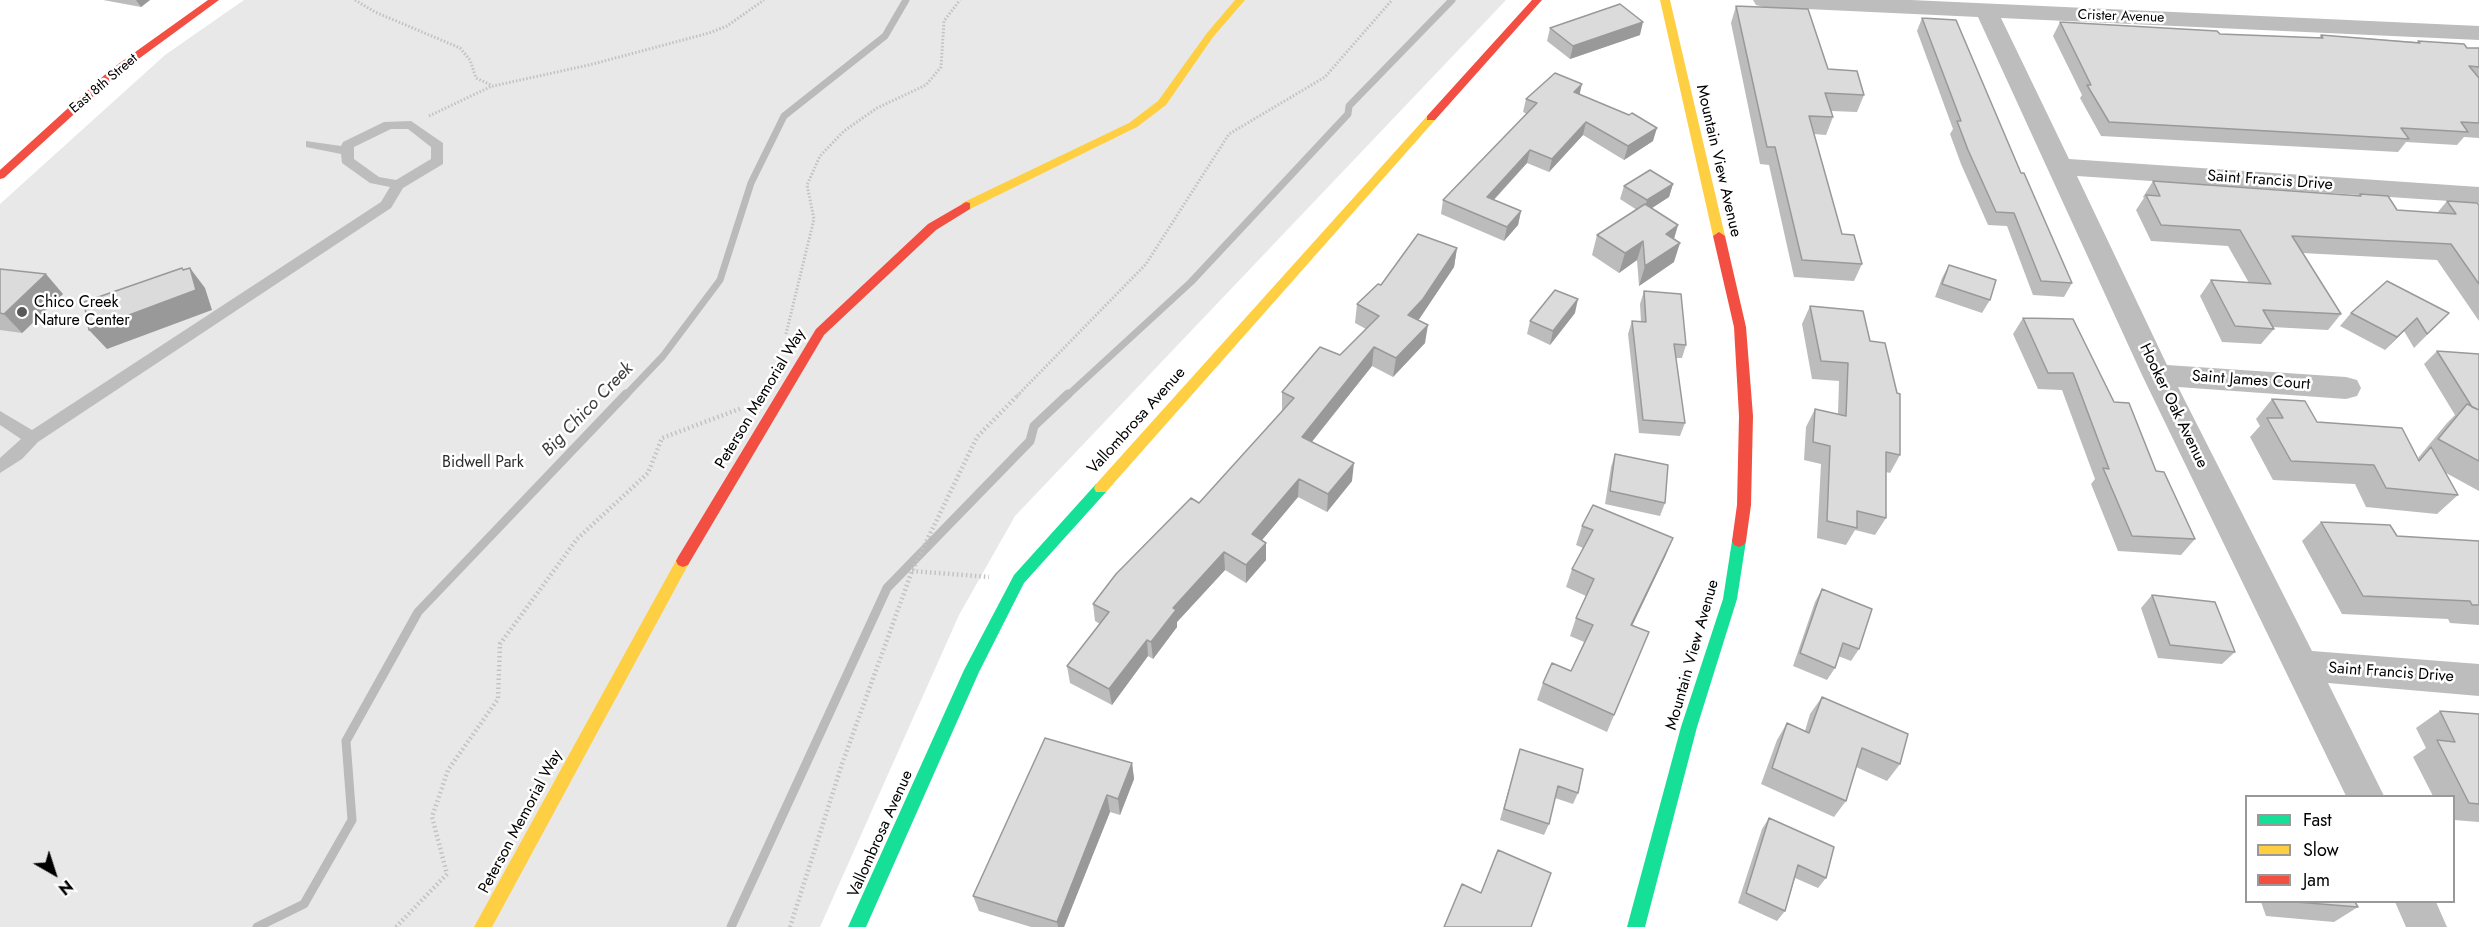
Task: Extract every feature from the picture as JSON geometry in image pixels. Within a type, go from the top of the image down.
[{"type":"street","name":"East 8th Street","points":[[0,176],[114,72],[214,0]]},
{"type":"street","name":"Peterson Memorial Way","points":[[483,927],[657,604],[820,332],[932,227],[975,200],[1133,125],[1162,103],[1210,35],[1240,0]]},
{"type":"street","name":"Vallombrosa Avenue","points":[[857,927],[972,670],[1020,579],[1537,0]]},
{"type":"street","name":"Mountain View Avenue","points":[[1636,927],[1689,727],[1730,599],[1744,494],[1746,416],[1740,327],[1665,0]]},
{"type":"street","name":"Crister Avenue","points":[[1764,0],[2479,33]]},
{"type":"street","points":[[2189,0],[2203,20]]},
{"type":"street","name":"Hooker Oak Avenue","points":[[1987,12],[2157,375],[2365,795]]},
{"type":"street","name":"Saint Francis Drive","points":[[2061,166],[2479,195]]},
{"type":"street","name":"Saint James Court","points":[[2157,375],[2346,388]]},
{"type":"street","name":"Saint Francis Drive","points":[[2302,666],[2479,680]]},
{"type":"street","points":[[2415,903],[2427,927]]},
{"type":"lane","points":[[0,466],[16,455],[32,438],[386,205],[399,185],[438,161],[438,146],[411,125],[388,124],[348,145],[347,160],[375,180],[399,185]]},
{"type":"lane","points":[[310,144],[348,151]]},
{"type":"lane","points":[[0,417],[32,438]]},
{"type":"path","points":[[355,0],[375,12],[460,48],[470,60],[476,78],[493,86]]},
{"type":"path","points":[[411,125],[493,86],[592,64],[709,33],[727,26],[764,0]]},
{"type":"path","points":[[396,927],[447,874],[432,817],[448,770],[498,699],[500,644],[577,539],[648,473],[663,438],[721,418],[788,386],[784,340],[814,219],[807,185],[820,156],[844,131],[876,108],[926,85],[942,67],[944,21],[960,0]]},
{"type":"path","points":[[790,927],[842,764],[912,572],[977,437],[1146,264],[1203,171],[1229,134],[1324,76],[1392,0]]},
{"type":"path","points":[[912,572],[1020,579]]},
{"type":"green space","name":"Bidwell Park","points":[[244,0],[1506,0],[1015,516],[959,615],[820,927],[0,927],[0,204],[165,55]]},
{"type":"building","points":[[1620,4],[1643,22],[1573,46],[1550,28]]},
{"type":"building","points":[[1736,6],[1808,9],[1828,69],[1857,71],[1864,95],[1825,93],[1833,117],[1809,116],[1842,234],[1854,235],[1862,264],[1802,260],[1775,147],[1767,147]]},
{"type":"building","points":[[1922,18],[1956,20],[2021,173],[2024,173],[2072,283],[2041,281],[2014,213],[1996,212],[1968,150],[1957,121],[1961,121]]},
{"type":"building","points":[[2060,22],[2217,31],[2220,34],[2323,38],[2321,35],[2464,44],[2467,48],[2479,48],[2479,67],[2469,66],[2479,78],[2479,123],[2461,122],[2468,132],[2401,128],[2409,139],[2109,122],[2087,85],[2091,85]]},
{"type":"building","points":[[1555,73],[1582,84],[1574,92],[1629,115],[1632,113],[1657,128],[1628,146],[1586,122],[1552,159],[1530,150],[1487,197],[1521,211],[1507,227],[1443,200],[1537,103],[1526,99]]},
{"type":"building","points":[[1650,170],[1673,184],[1647,200],[1624,186]]},
{"type":"building","points":[[2153,181],[2388,196],[2397,210],[2456,214],[2447,201],[2477,203],[2479,205],[2479,284],[2451,244],[2292,236],[2341,314],[2263,310],[2274,329],[2235,326],[2211,280],[2271,284],[2240,230],[2161,225],[2146,195],[2160,196]]},
{"type":"building","points":[[1645,204],[1678,225],[1666,234],[1680,243],[1645,266],[1643,241],[1625,253],[1597,235]]},
{"type":"building","points":[[1418,234],[1457,248],[1423,299],[1408,315],[1428,325],[1396,358],[1374,347],[1302,437],[1354,463],[1328,494],[1299,479],[1252,534],[1266,543],[1246,565],[1224,552],[1173,608],[1176,610],[1151,642],[1147,640],[1109,689],[1067,666],[1109,612],[1093,604],[1116,574],[1191,498],[1199,503],[1294,398],[1282,392],[1320,347],[1340,355],[1379,316],[1357,304],[1378,284],[1381,285]]},
{"type":"building","points":[[1949,265],[1996,280],[1990,300],[1942,284]]},
{"type":"building","points":[[182,268],[183,270],[190,268],[196,290],[89,330],[84,302]]},
{"type":"building","points":[[0,269],[46,274],[4,314],[0,313]]},
{"type":"building","points":[[2387,281],[2449,313],[2427,334],[2417,318],[2397,337],[2351,313]]},
{"type":"building","points":[[1555,290],[1578,299],[1553,331],[1530,321]]},
{"type":"building","points":[[1644,291],[1681,294],[1686,345],[1674,344],[1685,423],[1643,420],[1632,321],[1646,322]]},
{"type":"building","points":[[1810,306],[1863,311],[1870,341],[1885,343],[1897,393],[1900,394],[1900,455],[1886,452],[1886,518],[1857,511],[1857,528],[1827,521],[1830,446],[1813,442],[1815,409],[1846,416],[1848,363],[1821,361]]},
{"type":"building","points":[[2023,318],[2073,319],[2114,402],[2129,403],[2156,471],[2164,472],[2195,539],[2132,536],[2103,468],[2109,469],[2073,373],[2048,373]]},
{"type":"building","points":[[2437,351],[2479,354],[2479,410],[2472,407]]},
{"type":"building","points":[[2272,399],[2305,401],[2317,422],[2402,428],[2419,461],[2431,447],[2458,495],[2386,488],[2374,465],[2291,461],[2267,418],[2283,418]]},
{"type":"building","points":[[2467,404],[2479,410],[2479,461],[2438,439]]},
{"type":"building","points":[[1615,454],[1668,465],[1665,503],[1610,491]]},
{"type":"building","points":[[1593,505],[1673,538],[1631,625],[1649,632],[1614,715],[1543,683],[1552,663],[1571,671],[1593,625],[1576,618],[1594,579],[1572,569],[1593,530],[1582,526]]},
{"type":"building","points":[[2321,522],[2390,525],[2397,536],[2479,541],[2479,605],[2472,605],[2470,601],[2363,596]]},
{"type":"building","points":[[1822,589],[1872,609],[1859,649],[1843,643],[1835,668],[1800,653]]},
{"type":"building","points":[[2152,595],[2215,602],[2235,652],[2170,645]]},
{"type":"building","points":[[1822,697],[1908,734],[1900,764],[1862,748],[1846,801],[1772,768],[1787,723],[1809,733]]},
{"type":"building","points":[[2440,711],[2479,714],[2479,804],[2469,803],[2437,740],[2455,742]]},
{"type":"building","points":[[1045,738],[1132,763],[1118,799],[1107,795],[1057,922],[973,896]]},
{"type":"building","points":[[1520,749],[1583,769],[1578,793],[1558,786],[1549,824],[1504,809]]},
{"type":"building","points":[[1769,818],[1834,847],[1826,878],[1798,865],[1785,911],[1746,893]]},
{"type":"building","points":[[1498,850],[1551,873],[1531,927],[1444,927],[1462,884],[1481,893]]},
{"type":"building","points":[[2308,903],[2356,903],[2358,907]]},
{"type":"waterway","name":"Big Chico Creek","points":[[625,396],[663,356],[720,280],[751,183],[784,116],[885,36],[906,0]]},
{"type":"waterway","points":[[1067,396],[1191,282],[1348,114],[1349,106],[1452,0]]},
{"type":"waterway","name":"Big Chico Creek","points":[[257,927],[304,904],[352,820],[346,741],[418,612],[626,394]]},
{"type":"waterway","points":[[731,927],[887,588],[1030,441],[1034,426],[1068,394]]},
{"type":"traffic: fast","points":[[857,927],[972,670],[1019,579],[1101,488]]},
{"type":"traffic: fast","points":[[1636,927],[1689,727],[1730,599],[1739,541]]},
{"type":"traffic: slow","points":[[966,206],[1133,125],[1162,103],[1210,35],[1240,0]]},
{"type":"traffic: slow","points":[[1665,0],[1719,236]]},
{"type":"traffic: slow","points":[[1101,488],[1431,118]]},
{"type":"traffic: slow","points":[[483,927],[683,561]]},
{"type":"traffic: jam","points":[[0,176],[114,72],[214,0]]},
{"type":"traffic: jam","points":[[1431,118],[1537,0]]},
{"type":"traffic: jam","points":[[683,561],[820,332],[932,227],[966,206]]},
{"type":"traffic: jam","points":[[1719,236],[1740,327],[1746,416],[1744,505],[1739,541]]},
{"type":"place","name":"Chico Creek Nature Center","points":[[22,312]]}]
